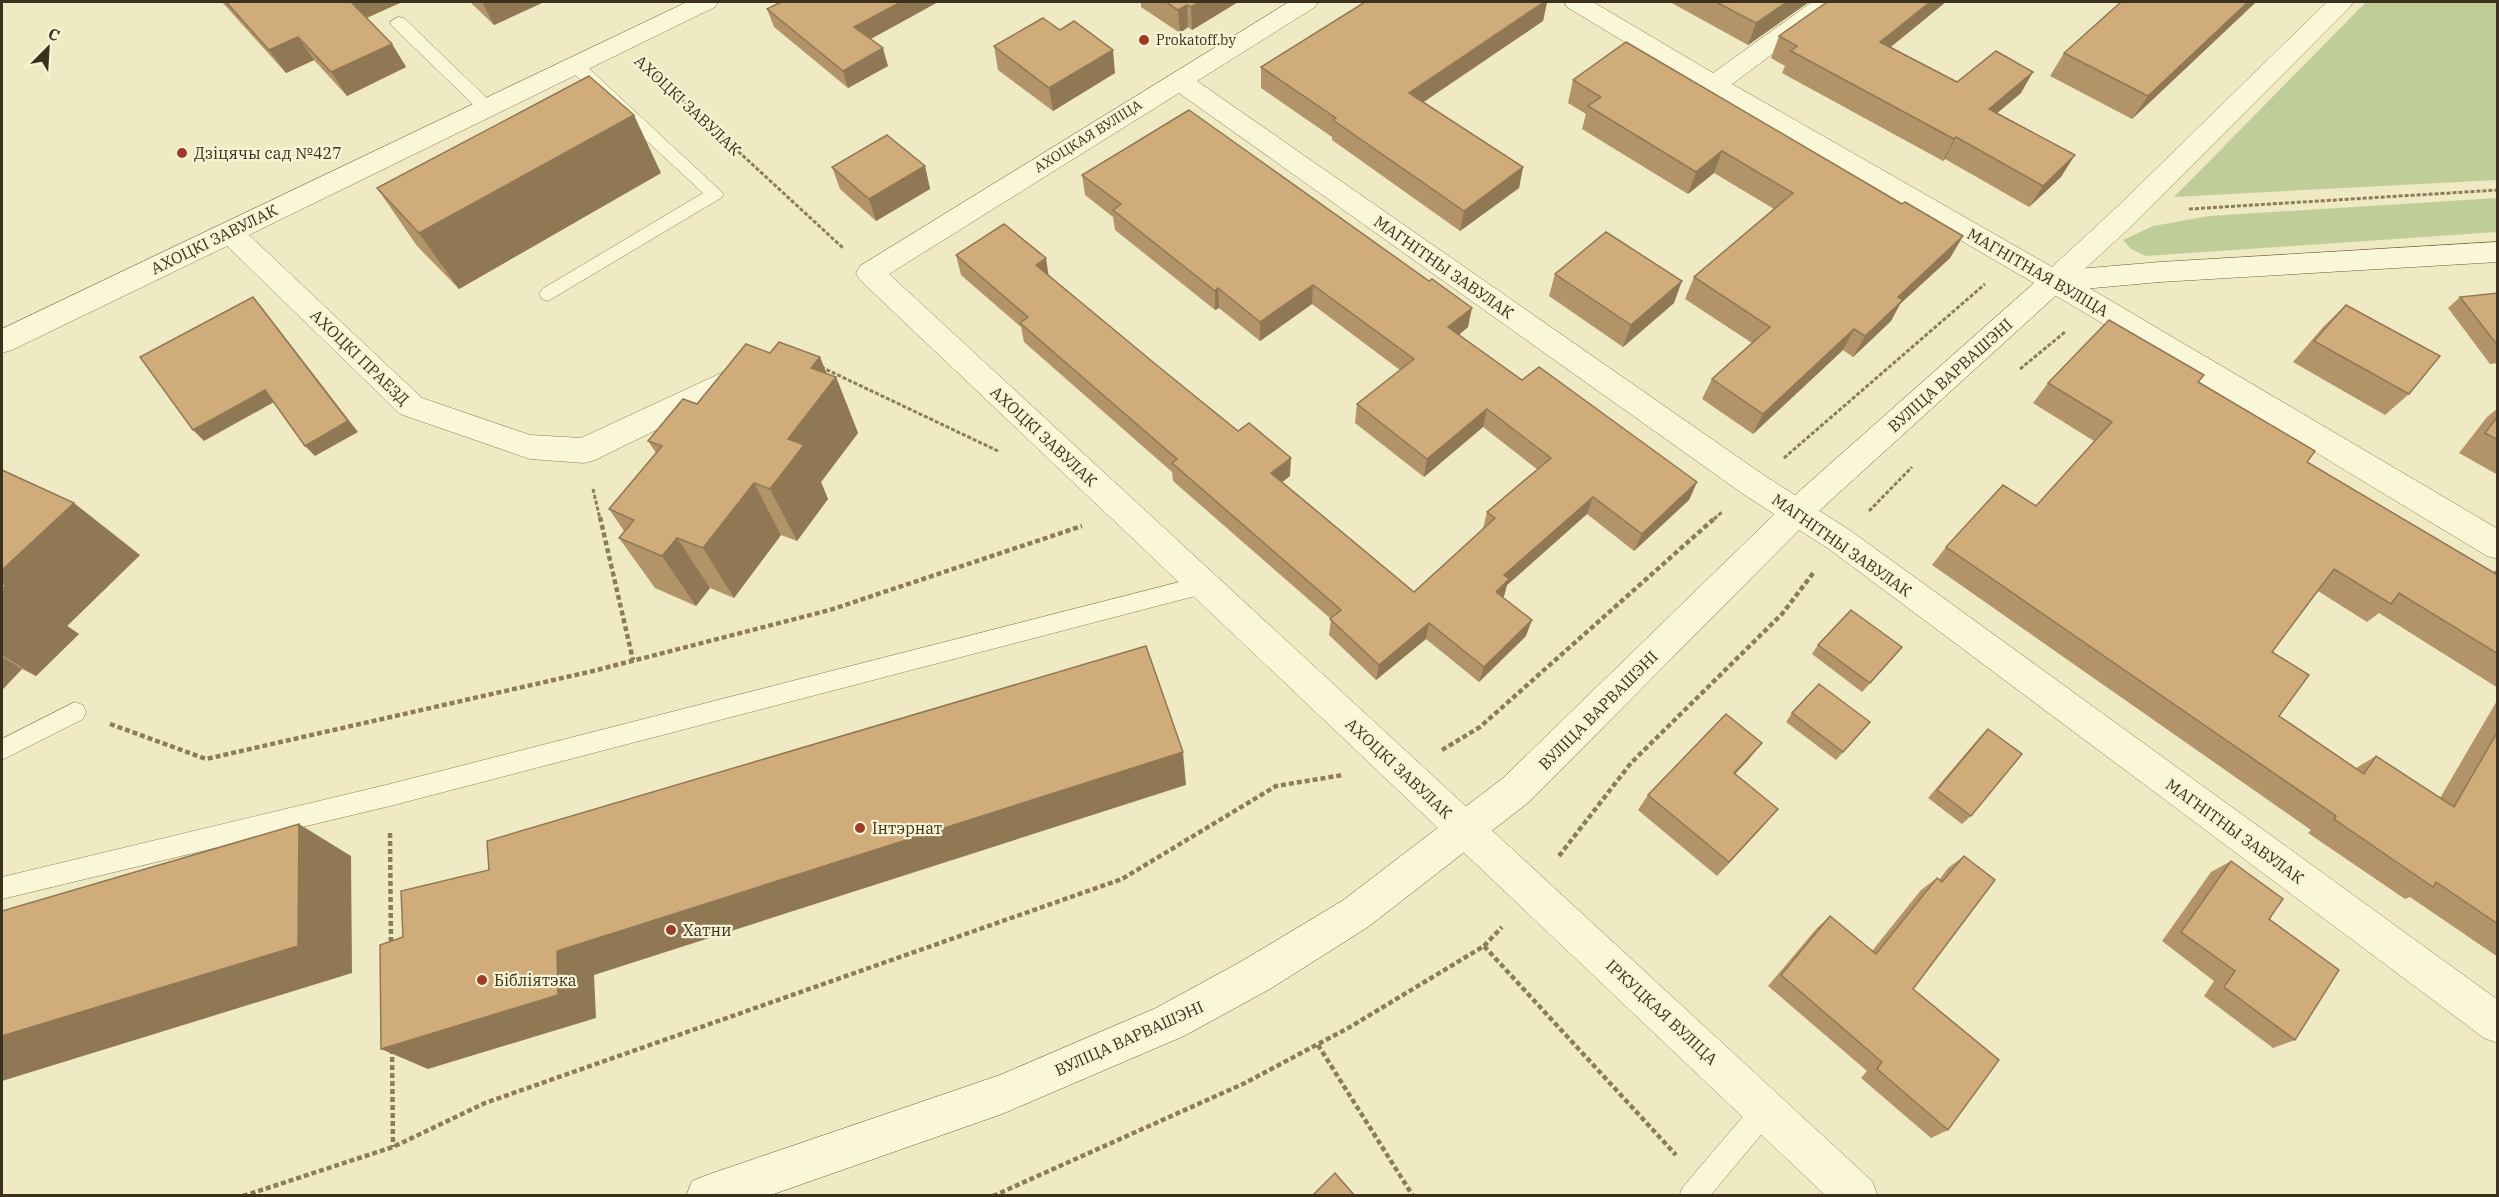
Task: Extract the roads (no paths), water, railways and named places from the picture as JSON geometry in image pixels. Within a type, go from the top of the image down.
[{"type":"street","name":"АХОЦКІ ЗАВУЛАК","points":[[2,342],[706,2]]},
{"type":"street","name":"АХОЦКАЯ ВУЛІЦА","points":[[870,273],[1306,2]]},
{"type":"street","name":"МАГНІТНАЯ ВУЛІЦА","points":[[1576,2],[1714,85],[2097,306],[2498,546]]},
{"type":"street","points":[[1714,85],[1827,2]]},
{"type":"street","name":"ВУЛІЦА ВАРВАШЭНІ","points":[[707,1196],[1002,1094],[1170,1022],[1256,975],[1355,914],[1516,790],[1797,512],[2128,213],[2341,2]]},
{"type":"street","name":"МАГНІТНЫ ЗАВУЛАК","points":[[1178,80],[1754,484],[1840,540],[2498,1024]]},
{"type":"street","name":"АХОЦКІ ПРАЕЗД","points":[[229,232],[411,406],[530,447],[584,451],[748,372]]},
{"type":"street","points":[[2054,281],[2160,272],[2498,252]]},
{"type":"street","name":"АХОЦКІ ЗАВУЛАК","points":[[870,273],[1466,830]]},
{"type":"street","name":"ІРКУЦКАЯ ВУЛІЦА","points":[[1466,830],[1766,1108],[1857,1196]]},
{"type":"lane","points":[[398,22],[488,109]]},
{"type":"lane","points":[[548,294],[715,194],[576,66]]},
{"type":"lane","points":[[2,888],[390,795],[1203,585]]},
{"type":"lane","points":[[2,750],[75,712]]},
{"type":"lane","points":[[1698,1190],[1766,1108]]},
{"type":"place","name":"Prokatoff.by","points":[[1144,40]]},
{"type":"place","name":"Дзіцячы сад №427","points":[[182,153]]},
{"type":"place","name":"Інтэрнат","points":[[860,828]]},
{"type":"place","name":"Хатни","points":[[671,930]]},
{"type":"place","name":"Бібліятэка","points":[[482,980]]}]
